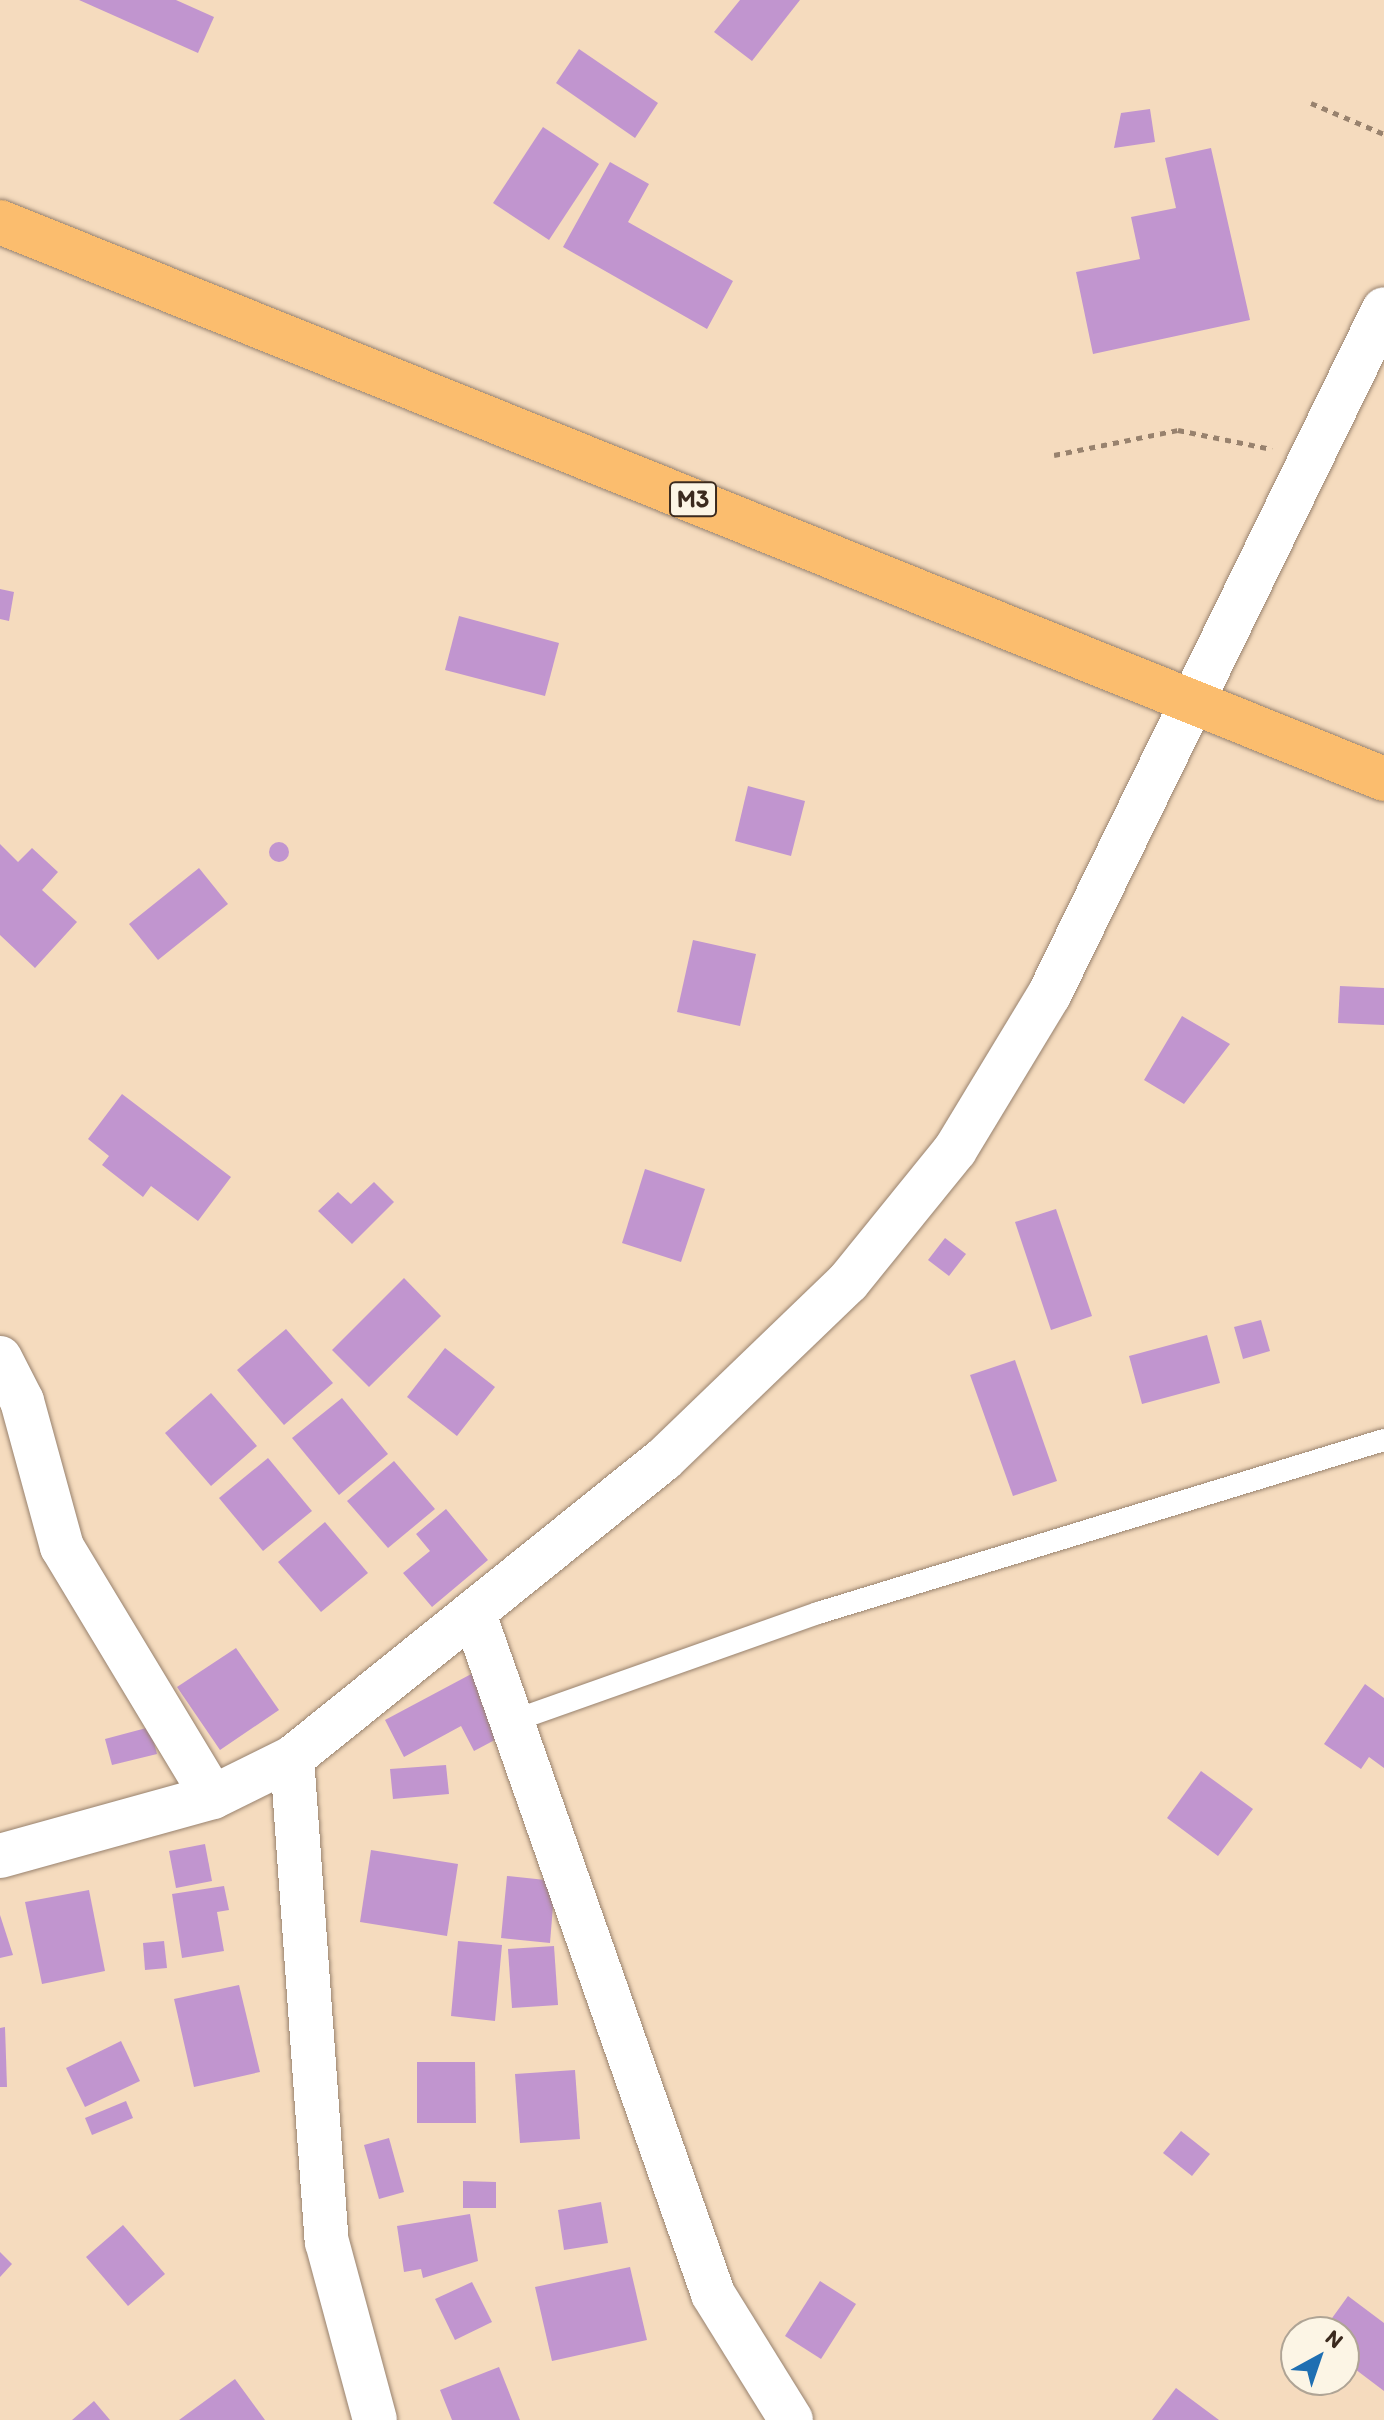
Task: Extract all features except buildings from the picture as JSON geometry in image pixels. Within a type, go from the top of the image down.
[{"type":"highway","name":"M3","points":[[0,222],[1384,779]]},
{"type":"street","points":[[0,1856],[213,1797],[292,1758],[474,1614],[732,1399],[848,1282],[935,1174],[1049,995],[1384,309]]},
{"type":"street","points":[[0,1358],[22,1401],[62,1547],[213,1797]]},
{"type":"street","points":[[474,1614],[713,2294],[791,2420]]},
{"type":"street","points":[[292,1758],[327,2242],[375,2420]]},
{"type":"lane","points":[[513,1721],[818,1613],[1384,1440]]},
{"type":"path","points":[[1311,103],[1384,134]]},
{"type":"path","points":[[1054,455],[1178,430],[1215,432],[1310,460]]}]
